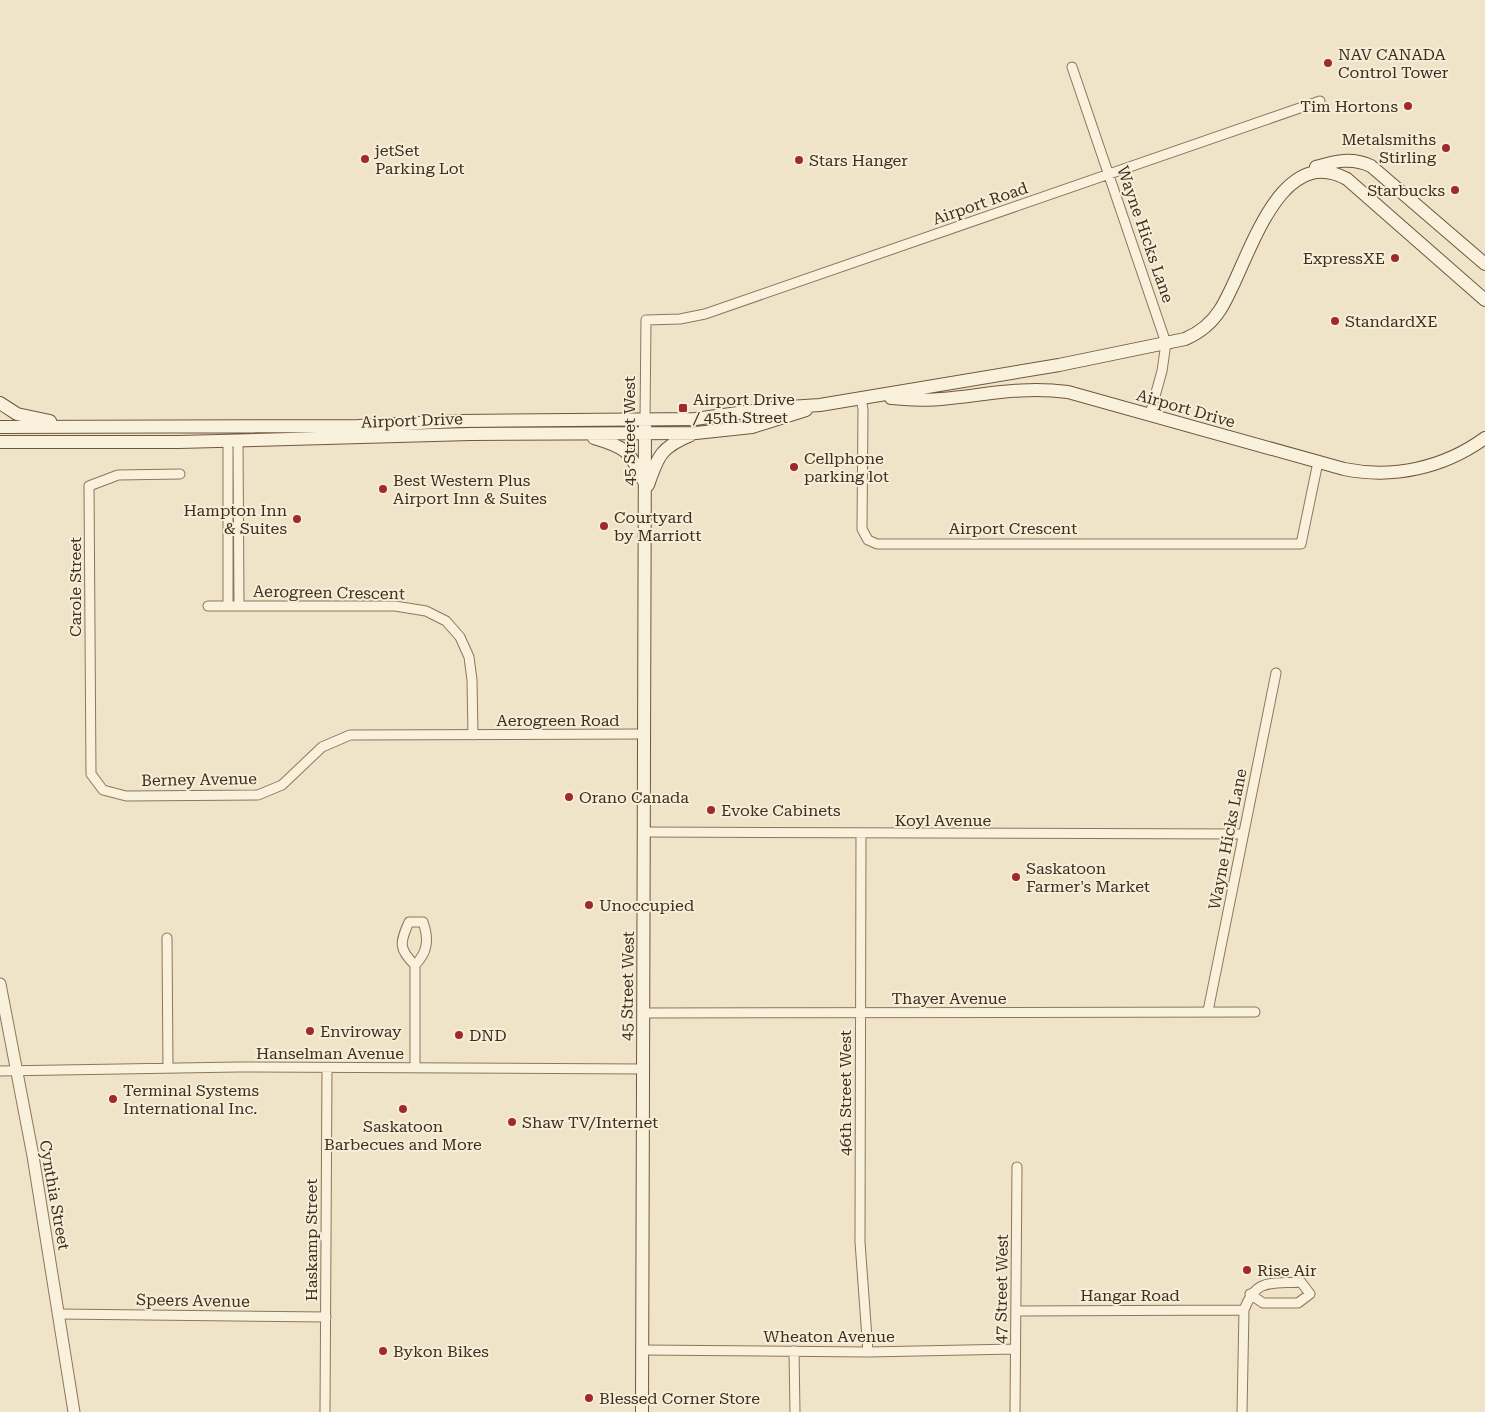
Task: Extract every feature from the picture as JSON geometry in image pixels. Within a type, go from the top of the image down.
[{"type":"main road","name":"Airport Drive","points":[[0,427],[358,426],[460,421],[645,420],[720,417],[774,408],[820,405],[1059,365],[1192,336],[1211,322],[1227,298],[1269,210],[1284,191],[1302,176],[1318,167],[1338,161],[1351,160],[1365,163],[1377,170],[1485,264]]},
{"type":"main road","name":"Airport Drive","points":[[1302,176],[1330,171],[1348,179],[1485,300]]},
{"type":"main road","name":"Airport Drive","points":[[865,398],[941,399],[1034,388],[1068,392],[1318,462],[1362,472],[1402,472],[1443,462],[1485,438]]},
{"type":"main road","points":[[0,403],[17,414],[87,427]]},
{"type":"main road","name":"Airport Drive","points":[[0,442],[233,441],[696,433],[752,427],[778,421],[820,405]]},
{"type":"main road","name":"45 Street West","points":[[642,1412],[645,420]]},
{"type":"main road","points":[[645,489],[663,450],[696,433]]},
{"type":"main road","points":[[579,434],[625,449],[633,458],[645,489]]},
{"type":"main road","points":[[0,450],[13,442]]},
{"type":"street","name":"Wayne Hicks Lane","points":[[1072,67],[1166,343],[1162,371],[1150,414]]},
{"type":"street","name":"Airport Road","points":[[646,320],[680,319],[705,314],[1320,101]]},
{"type":"street","name":"45 Street West","points":[[645,420],[646,320]]},
{"type":"street","name":"Airport Crescent","points":[[865,398],[863,409],[862,528],[866,538],[875,543],[1301,544],[1318,462]]},
{"type":"street","points":[[228,606],[233,441]]},
{"type":"street","points":[[233,441],[239,606]]},
{"type":"street","name":"Carole Street","points":[[90,687],[89,486],[118,475],[180,474]]},
{"type":"street","name":"Aerogreen Crescent","points":[[208,606],[401,606],[426,611],[446,621],[460,637],[469,657],[472,680],[473,735]]},
{"type":"street","name":"Wayne Hicks Lane","points":[[1208,1012],[1276,673]]},
{"type":"street","name":"Berney Avenue","points":[[90,687],[91,774],[103,790],[126,796],[258,795],[282,785],[322,746],[350,735],[473,735]]},
{"type":"street","name":"Aerogreen Road","points":[[473,735],[644,734]]},
{"type":"street","name":"Koyl Avenue","points":[[644,832],[1243,834]]},
{"type":"street","name":"46th Street West","points":[[861,834],[860,1242],[868,1352]]},
{"type":"street","points":[[415,965],[404,955],[402,944],[409,922],[415,921],[423,922],[427,934],[427,946],[423,957],[415,965],[415,1068]]},
{"type":"street","points":[[167,938],[168,1068]]},
{"type":"street","name":"Cynthia Street","points":[[0,984],[17,1071],[74,1412]]},
{"type":"street","name":"Thayer Avenue","points":[[643,1013],[1255,1012]]},
{"type":"street","name":"Hanselman Avenue","points":[[0,1071],[168,1068],[643,1069]]},
{"type":"street","name":"Haskamp Street","points":[[325,1412],[327,1068]]},
{"type":"street","name":"47 Street West","points":[[1016,1412],[1017,1167]]},
{"type":"street","points":[[1242,1412],[1244,1310],[1250,1294],[1262,1284],[1300,1282],[1310,1294],[1298,1303],[1263,1303],[1250,1294]]},
{"type":"street","name":"Hangar Road","points":[[1017,1311],[1244,1310]]},
{"type":"street","name":"Speers Avenue","points":[[59,1314],[326,1317]]},
{"type":"street","name":"Wheaton Avenue","points":[[642,1350],[868,1352],[1016,1349]]},
{"type":"street","points":[[794,1351],[795,1412]]},
{"type":"place","name":"NAV CANADA Control Tower","points":[[1328,63]]},
{"type":"place","name":"Tim Hortons","points":[[1408,106]]},
{"type":"place","name":"Metalsmiths Stirling","points":[[1446,148]]},
{"type":"place","name":"jetSet Parking Lot","points":[[365,159]]},
{"type":"place","name":"Stars Hanger","points":[[799,160]]},
{"type":"place","name":"Starbucks","points":[[1455,190]]},
{"type":"place","name":"ExpressXE","points":[[1395,258]]},
{"type":"place","name":"StandardXE","points":[[1335,321]]},
{"type":"place","name":"Airport Drive / 45th Street","points":[[683,408]]},
{"type":"place","name":"Cellphone parking lot","points":[[794,467]]},
{"type":"place","name":"Best Western Plus Airport Inn & Suites","points":[[383,489]]},
{"type":"place","name":"Hampton Inn & Suites","points":[[297,519]]},
{"type":"place","name":"Courtyard by Marriott","points":[[604,526]]},
{"type":"place","name":"Orano Canada","points":[[569,797]]},
{"type":"place","name":"Evoke Cabinets","points":[[711,810]]},
{"type":"place","name":"Saskatoon Farmer's Market","points":[[1016,877]]},
{"type":"place","name":"Unoccupied","points":[[589,905]]},
{"type":"place","name":"Enviroway","points":[[310,1031]]},
{"type":"place","name":"DND","points":[[459,1035]]},
{"type":"place","name":"Terminal Systems International Inc.","points":[[113,1099]]},
{"type":"place","name":"Saskatoon Barbecues and More","points":[[403,1109]]},
{"type":"place","name":"Shaw TV/Internet","points":[[512,1122]]},
{"type":"place","name":"Rise Air","points":[[1247,1270]]},
{"type":"place","name":"Bykon Bikes","points":[[383,1351]]},
{"type":"place","name":"Blessed Corner Store","points":[[589,1398]]}]
